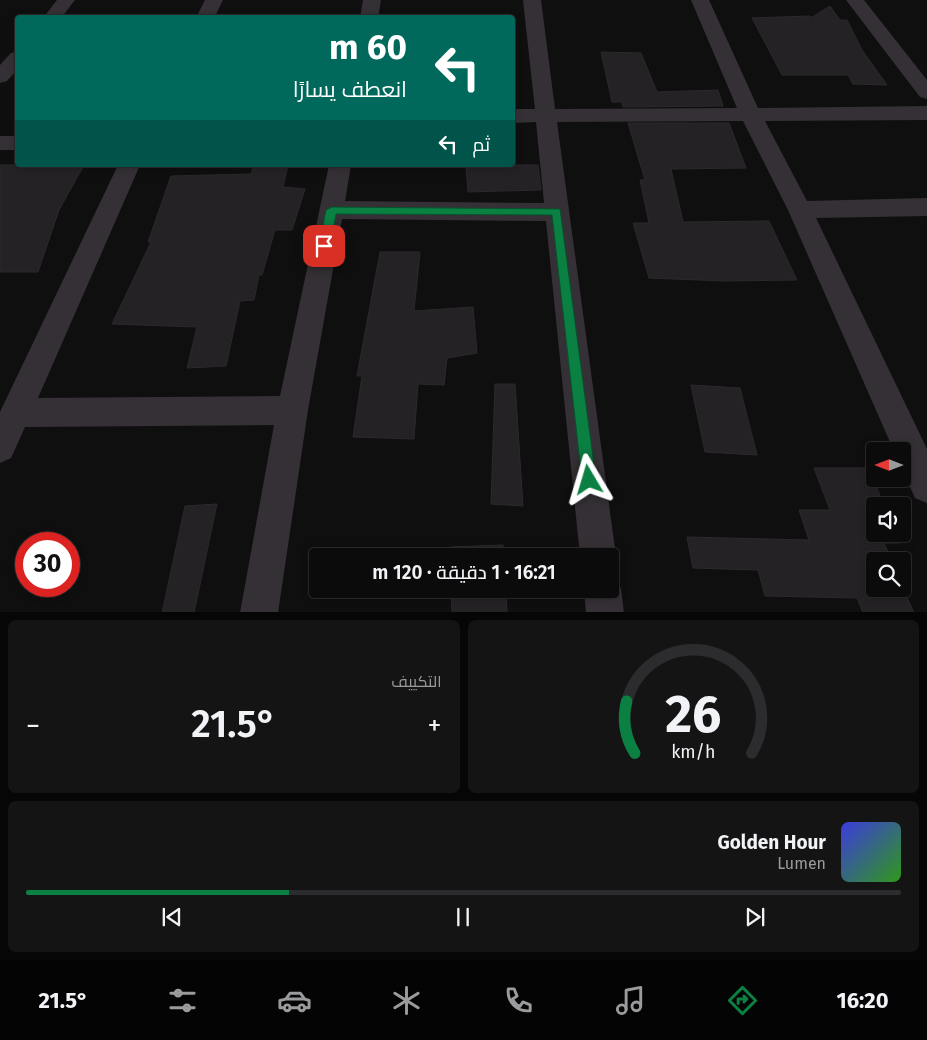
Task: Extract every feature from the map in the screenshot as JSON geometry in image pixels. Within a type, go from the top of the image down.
[{"type":"street","points":[[54,15],[66,0]]},
{"type":"street","points":[[206,15],[214,0]]},
{"type":"street","points":[[370,15],[372,0]]},
{"type":"street","points":[[532,0],[597,548]]},
{"type":"street","points":[[700,0],[751,115],[800,210],[927,486]]},
{"type":"street","points":[[855,0],[927,93]]},
{"type":"street","points":[[0,77],[15,60]]},
{"type":"street","points":[[515,116],[927,113]]},
{"type":"street","points":[[0,143],[15,143]]},
{"type":"street","points":[[0,447],[128,167]]},
{"type":"street","points":[[259,612],[292,410],[340,167]]},
{"type":"street","points":[[800,210],[927,207]]},
{"type":"street","points":[[332,210],[556,212]]},
{"type":"street","points":[[17,413],[292,410]]},
{"type":"street","points":[[603,598],[605,612]]},
{"type":"building","points":[[830,6],[840,20],[847,20],[862,50],[887,85],[853,84],[848,75],[782,75],[752,18],[809,16],[815,18],[814,16]]},
{"type":"building","points":[[601,52],[641,53],[657,92],[718,90],[723,106],[623,107],[622,102],[612,102]]},
{"type":"building","points":[[628,123],[729,123],[746,168],[671,169],[683,222],[769,221],[797,280],[724,281],[649,278],[633,223],[649,223],[640,180],[645,180]]},
{"type":"building","points":[[0,165],[15,165],[15,167],[83,167],[59,210],[38,272],[0,272]]},
{"type":"building","points":[[538,165],[541,190],[468,192],[466,167]]},
{"type":"building","points":[[253,167],[288,167],[283,187],[305,189],[292,230],[275,230],[262,275],[259,275],[254,300],[240,301],[226,366],[187,368],[197,327],[112,324],[151,242],[148,242],[171,176],[251,174]]},
{"type":"building","points":[[380,252],[420,252],[414,311],[473,307],[477,353],[447,358],[444,385],[418,384],[414,439],[353,437],[362,376],[357,376]]},
{"type":"building","points":[[495,384],[515,384],[523,506],[491,504]]},
{"type":"building","points":[[691,385],[740,388],[757,455],[705,452]]},
{"type":"building","points":[[814,468],[866,468],[866,488],[877,488],[880,497],[866,497],[866,542],[899,543],[884,543],[888,552],[866,552],[866,597],[907,597],[914,612],[863,612],[857,598],[765,596],[758,570],[693,568],[687,537],[809,540],[799,510],[830,510]]},
{"type":"building","points":[[217,504],[194,612],[162,612],[185,506]]},
{"type":"building","points":[[503,545],[503,548],[450,548]]},
{"type":"building","points":[[451,598],[506,598],[507,612],[452,612]]},
{"type":"route","points":[[324,246],[332,210],[556,212],[589,480]]}]
